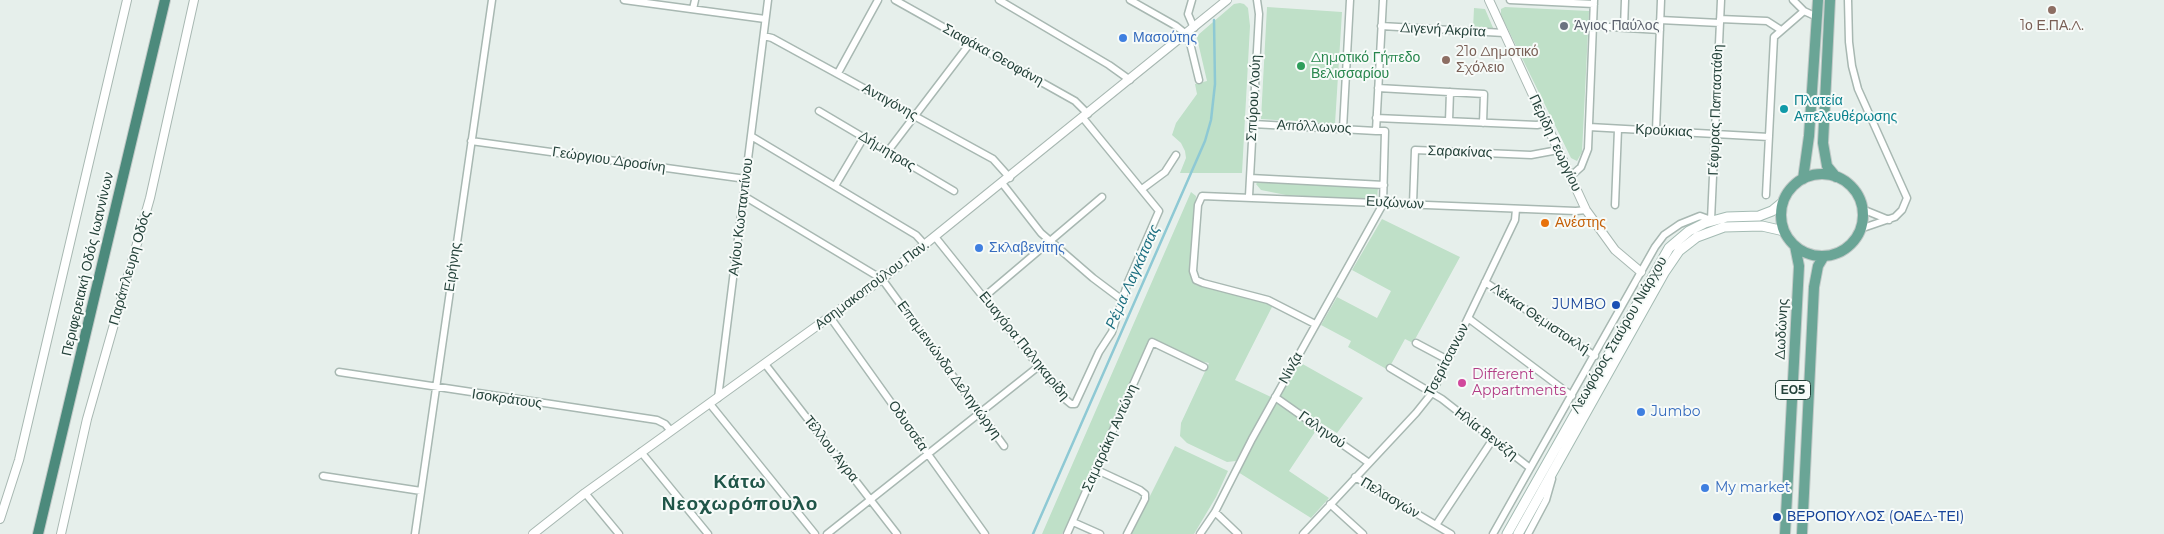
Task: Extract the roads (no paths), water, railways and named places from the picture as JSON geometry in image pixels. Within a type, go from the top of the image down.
[{"type":"highway","name":"Περιφερειακή Οδός Ιωαννίνων","points":[[38,534],[165,0]]},
{"type":"main road","points":[[1803,179],[1809,136],[1818,0]]},
{"type":"main road","points":[[1830,0],[1823,143],[1826,160],[1836,177]]},
{"type":"main road","points":[[1784,231],[1781,218],[1783,202],[1791,188],[1803,179],[1820,175],[1836,177],[1849,185],[1854,191],[1862,210],[1860,229],[1846,248],[1824,256],[1809,254],[1795,246]]},
{"type":"main road","name":"Λεωφόρος Σταύρου Νιάρχου","points":[[1507,534],[1662,258],[1679,238],[1699,225],[1711,220],[1727,217],[1759,216],[1772,211],[1783,202]]},
{"type":"main road","name":"Λεωφόρος Σταύρου Νιάρχου","points":[[1518,534],[1664,273],[1679,252],[1697,237],[1724,227],[1762,226],[1784,231]]},
{"type":"main road","name":"Δωδώνης","points":[[1784,231],[1795,246],[1799,266],[1785,534]]},
{"type":"main road","name":"ΕΟ5","points":[[1802,534],[1814,287],[1818,266],[1824,256]]},
{"type":"street","points":[[0,519],[19,460],[127,0]]},
{"type":"street","name":"Παράπλευρη Οδός","points":[[61,534],[91,403],[148,207],[194,0]]},
{"type":"street","name":"Ειρήνης","points":[[415,534],[492,0]]},
{"type":"street","points":[[624,0],[766,19]]},
{"type":"street","points":[[693,9],[695,0]]},
{"type":"street","name":"Αγίου Κωσταντίνου","points":[[718,398],[768,0]]},
{"type":"street","points":[[838,73],[878,0]]},
{"type":"street","name":"Σιαφάκα Θεοφάνη","points":[[894,0],[1075,101],[1159,211]]},
{"type":"street","points":[[999,0],[1109,65],[1130,80]]},
{"type":"street","points":[[1130,0],[1176,26],[1186,34],[1199,80]]},
{"type":"street","points":[[1192,0],[1188,14],[1198,25]]},
{"type":"street","name":"Ασημακοπούλου Παν.","points":[[533,534],[585,493],[926,246],[1228,0]]},
{"type":"street","name":"Σπύρου Λούη","points":[[1249,196],[1259,14],[1257,0]]},
{"type":"street","points":[[1343,129],[1350,0]]},
{"type":"street","points":[[1382,0],[1376,131],[1385,131],[1383,203]]},
{"type":"street","name":"Περίδη Γεωργίου","points":[[1489,0],[1586,210],[1615,250],[1642,272]]},
{"type":"street","points":[[1510,0],[1594,2],[1588,149],[1585,162],[1570,177]]},
{"type":"street","points":[[1624,28],[1625,0]]},
{"type":"street","points":[[1656,131],[1661,0]]},
{"type":"street","name":"Γέφυρας Παπαστάθη","points":[[1711,220],[1721,0]]},
{"type":"street","points":[[1793,0],[1804,11],[1817,17]]},
{"type":"street","points":[[1848,0],[1849,42],[1856,81],[1906,194],[1906,203],[1902,210],[1889,220],[1860,229]]},
{"type":"street","points":[[1766,195],[1774,39],[1781,30],[1804,11]]},
{"type":"street","points":[[1660,20],[1767,21],[1781,30]]},
{"type":"street","name":"Διγενή Ακρίτα","points":[[1381,26],[1504,33]]},
{"type":"street","points":[[1593,26],[1660,30]]},
{"type":"street","name":"Αντιγόνης","points":[[764,36],[772,38],[838,73],[993,159],[1010,178]]},
{"type":"street","points":[[888,151],[971,42]]},
{"type":"street","points":[[1378,88],[1484,94],[1483,123]]},
{"type":"street","points":[[1449,121],[1450,92]]},
{"type":"street","name":"Δήμητρας","points":[[819,111],[954,191]]},
{"type":"street","points":[[1376,118],[1537,125],[1546,123]]},
{"type":"street","name":"Απόλλωνος","points":[[1253,124],[1376,131]]},
{"type":"street","name":"Κρούκιας","points":[[1589,127],[1769,137]]},
{"type":"street","points":[[1615,205],[1618,129]]},
{"type":"street","points":[[751,136],[916,235],[926,246]]},
{"type":"street","points":[[835,186],[864,137]]},
{"type":"street","name":"Γεώργιου Δροσίνη","points":[[471,141],[746,179]]},
{"type":"street","name":"Σαρακίνας","points":[[1413,204],[1415,150],[1531,155],[1558,150]]},
{"type":"street","points":[[1142,189],[1165,172],[1176,155]]},
{"type":"street","points":[[1250,178],[1384,185]]},
{"type":"street","points":[[1002,184],[1050,242],[1121,299]]},
{"type":"street","name":"Επαμεινώνδα Δεληγιώργη","points":[[744,196],[882,279],[1004,446]]},
{"type":"street","name":"Ευζώνων","points":[[1315,324],[1268,300],[1196,280],[1193,271],[1198,204],[1201,196],[1249,196],[1516,209],[1586,210]]},
{"type":"street","points":[[984,297],[1102,197]]},
{"type":"street","name":"Νίνζα","points":[[1200,534],[1215,512],[1275,397],[1383,203]]},
{"type":"street","name":"Τσερίτσανων","points":[[1303,534],[1432,393],[1515,220],[1516,209]]},
{"type":"street","points":[[1862,210],[1889,220]]},
{"type":"street","name":"Ευαγόρα Παληκαρίδη","points":[[936,238],[1068,402],[1075,404],[1099,352],[1112,332],[1121,299],[1159,211]]},
{"type":"street","points":[[1493,534],[1655,247],[1668,231],[1700,216],[1711,220]]},
{"type":"street","name":"Λέκκα Θεμιστοκλή","points":[[1485,282],[1595,356]]},
{"type":"street","name":"Οδυσσέα","points":[[830,317],[986,534]]},
{"type":"street","points":[[1468,318],[1572,396]]},
{"type":"street","name":"Σαμαράκη Αντώνη","points":[[1067,534],[1097,470],[1152,342],[1204,367]]},
{"type":"street","points":[[1416,342],[1448,360]]},
{"type":"street","name":"Τέλλου Άγρα","points":[[765,364],[897,534]]},
{"type":"street","points":[[827,534],[1039,366]]},
{"type":"street","name":"Ηλία Βενέζη","points":[[1390,368],[1432,393],[1530,468]]},
{"type":"street","name":"Ισοκράτους","points":[[339,372],[657,420],[665,424],[671,431]]},
{"type":"street","name":"Γαληνού","points":[[1275,397],[1369,463]]},
{"type":"street","points":[[710,404],[815,534]]},
{"type":"street","points":[[1436,525],[1493,439]]},
{"type":"street","points":[[641,452],[708,534]]},
{"type":"street","points":[[1528,534],[1546,500],[1555,466]]},
{"type":"street","points":[[1097,470],[1145,494],[1127,534]]},
{"type":"street","points":[[323,476],[421,491]]},
{"type":"street","name":"Πελασγών","points":[[1356,477],[1451,534]]},
{"type":"street","points":[[585,493],[619,534]]},
{"type":"street","points":[[1330,504],[1363,534]]},
{"type":"street","points":[[1215,512],[1238,534]]},
{"type":"street","points":[[1073,522],[1100,534]]},
{"type":"waterway","name":"Ρέμα Λαγκάτσας","points":[[1033,534],[1205,141],[1211,120],[1215,84],[1214,20]]},
{"type":"place","name":"1ο Ε.ΠΑ.Λ.","points":[[2052,10]]},
{"type":"place","name":"Άγιος Παύλος","points":[[1564,26]]},
{"type":"place","name":"Μασούτης","points":[[1123,38]]},
{"type":"place","name":"21ο Δημοτικό Σχόλειο","points":[[1446,60]]},
{"type":"place","name":"Δημοτικό Γήπεδο Βελισσαρίου","points":[[1301,66]]},
{"type":"place","name":"Πλατεία Απελευθέρωσης","points":[[1784,109]]},
{"type":"place","name":"Ανέστης","points":[[1545,223]]},
{"type":"place","name":"Σκλαβενίτης","points":[[979,248]]},
{"type":"place","name":"JUMBO","points":[[1616,305]]},
{"type":"place","name":"Different Appartments","points":[[1462,383]]},
{"type":"place","name":"Jumbo","points":[[1641,412]]},
{"type":"place","name":"My market","points":[[1705,488]]},
{"type":"place","name":"ΒΕΡΟΠΟΥΛΟΣ (ΟΑΕΔ-ΤΕΙ)","points":[[1777,517]]},
{"type":"district","name":"Κάτω Νεοχωρόπουλο","points":[[740,493]]}]
